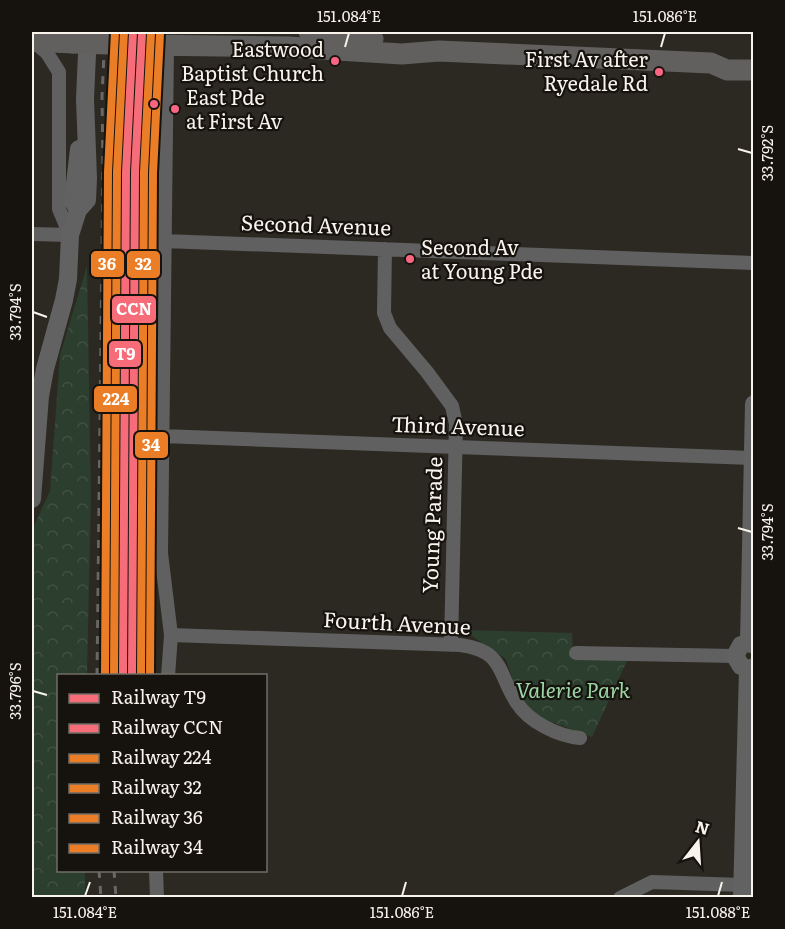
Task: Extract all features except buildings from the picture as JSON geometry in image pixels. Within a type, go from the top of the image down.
[{"type":"main road","points":[[309,32],[402,43],[439,51]]},
{"type":"main road","points":[[32,41],[146,45],[167,38],[402,54],[439,51],[711,63],[727,70],[753,70]]},
{"type":"main road","points":[[711,63],[727,57],[753,56]]},
{"type":"street","points":[[167,38],[161,553],[171,635],[168,674]]},
{"type":"street","points":[[32,41],[47,53],[59,72],[60,211],[70,235]]},
{"type":"street","points":[[32,499],[40,396],[66,290],[70,235],[78,210],[73,201],[85,99],[75,43]]},
{"type":"street","points":[[32,234],[70,235]]},
{"type":"street","name":"Second Avenue","points":[[164,241],[753,263]]},
{"type":"street","name":"Young Parade","points":[[385,249],[384,313],[390,328],[452,406],[456,424],[451,645]]},
{"type":"street","points":[[620,897],[652,882],[742,891],[751,668],[738,664],[735,656],[741,645],[751,644],[753,405]]},
{"type":"street","name":"Third Avenue","points":[[162,436],[752,458]]},
{"type":"street","name":"Fourth Avenue","points":[[171,635],[451,645],[473,648],[493,657],[500,666],[518,705],[526,714],[542,725],[580,738]]},
{"type":"street","points":[[576,653],[735,656]]},
{"type":"street","points":[[156,872],[157,897]]},
{"type":"green space","points":[[87,266],[91,497],[87,674],[57,674],[57,872],[85,872],[85,897],[32,897],[32,530],[50,491],[60,355]]},
{"type":"green space","name":"Valerie Park","points":[[463,630],[572,633],[573,656],[627,661],[592,737],[533,715],[519,698],[506,659]]},
{"type":"railway","points":[[97,674],[102,96],[105,32]]},
{"type":"railway","points":[[113,674],[116,171],[120,32]]},
{"type":"railway","points":[[99,872],[101,898]]},
{"type":"railway","points":[[114,872],[116,898]]},
{"type":"rail line","name":"36","points":[[105,674],[108,172],[115,32]]},
{"type":"rail line","name":"224","points":[[114,674],[117,172],[124,32]]},
{"type":"rail line","name":"T9","points":[[123,674],[126,172],[133,32]]},
{"type":"rail line","name":"CCN","points":[[132,674],[135,172],[142,33]]},
{"type":"rail line","name":"32","points":[[141,674],[144,172],[151,33]]},
{"type":"rail line","name":"34","points":[[150,674],[153,173],[160,34]]},
{"type":"place","name":"Eastwood Baptist Church","points":[[335,61]]},
{"type":"place","name":"First Av after Ryedale Rd","points":[[659,72]]},
{"type":"place","name":"East Pde at First Av","points":[[175,109]]},
{"type":"place","name":"Second Av at Young Pde","points":[[410,259]]}]
